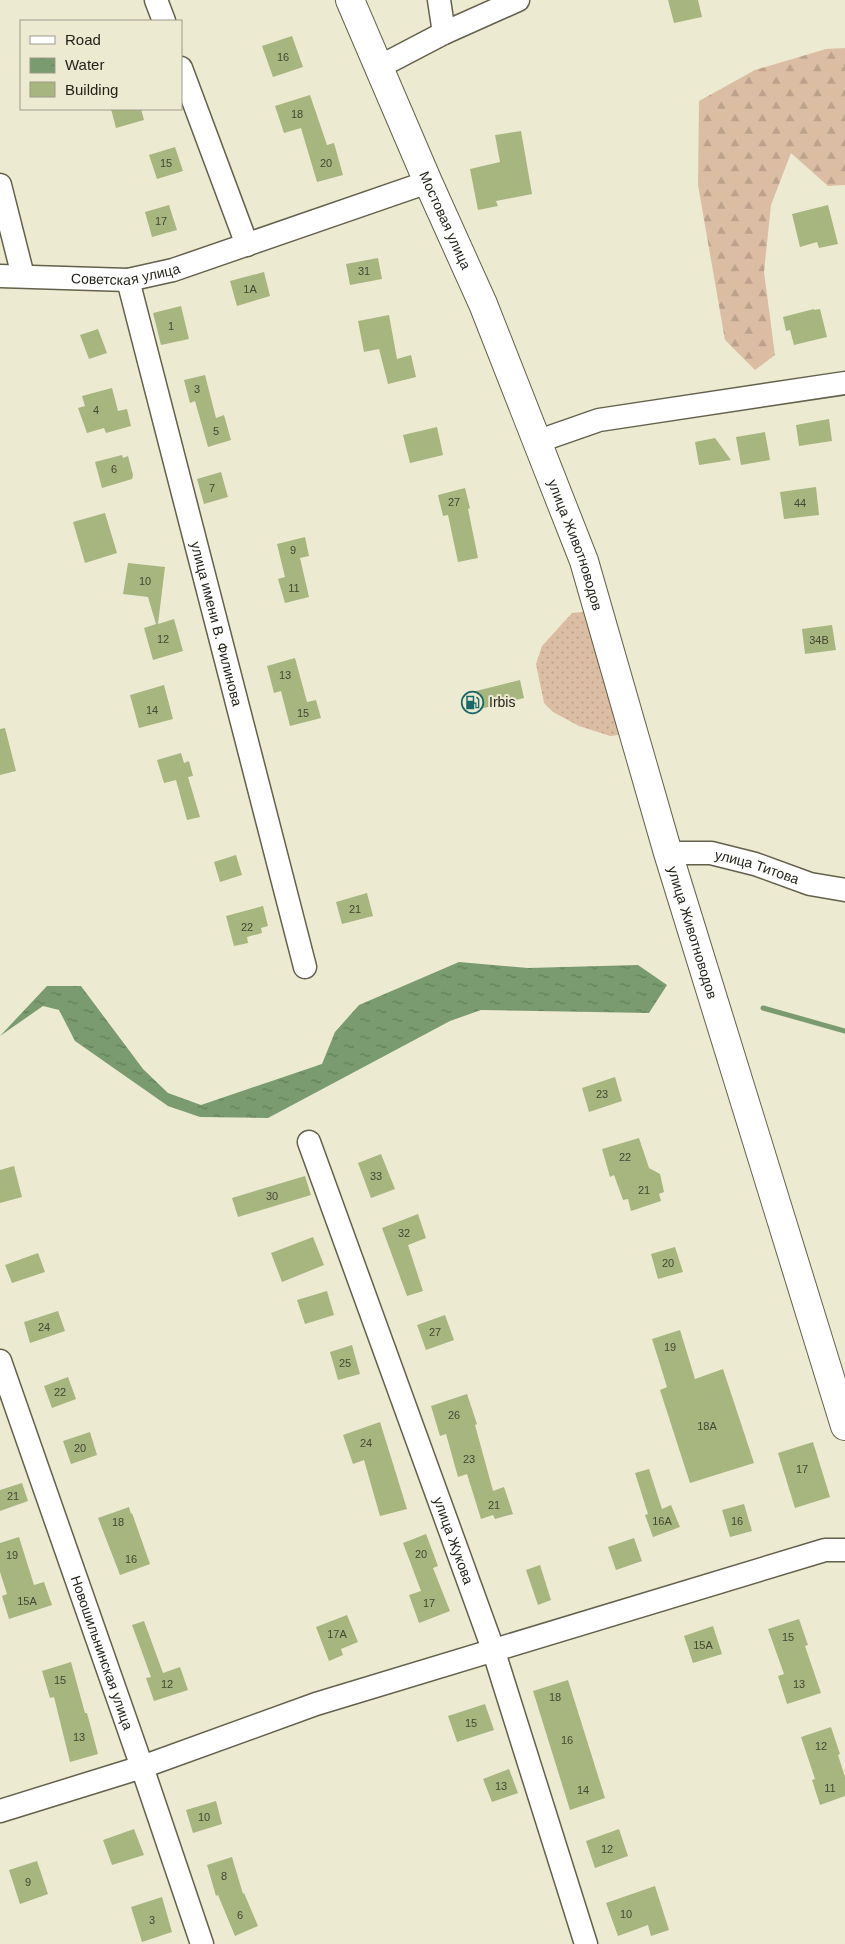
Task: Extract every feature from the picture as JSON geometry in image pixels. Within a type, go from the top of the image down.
[{"type":"main road","name":"Мостовая улица","points":[[350,0],[483,304],[536,442]]},
{"type":"main road","name":"улица Животноводов","points":[[536,442],[584,561],[668,853],[845,1426]]},
{"type":"street","points":[[156,0],[164,20]]},
{"type":"street","points":[[439,0],[444,33]]},
{"type":"street","points":[[379,67],[444,33],[518,0]]},
{"type":"street","points":[[182,71],[247,245]]},
{"type":"street","name":"Советская улица","points":[[0,276],[128,280],[173,270],[428,182]]},
{"type":"street","points":[[0,186],[23,276]]},
{"type":"street","name":"улица имени В. Филинова","points":[[128,280],[305,967]]},
{"type":"street","points":[[536,442],[598,420],[845,383]]},
{"type":"street","name":"улица Титова","points":[[668,853],[711,853],[755,864],[810,884],[845,890]]},
{"type":"street","name":"улица Жукова","points":[[309,1142],[493,1649],[586,1944]]},
{"type":"street","name":"Новошильнинская улица","points":[[0,1361],[202,1944]]},
{"type":"street","points":[[0,1811],[142,1767],[316,1704],[493,1649],[825,1550],[845,1550]]},
{"type":"green space","points":[[845,48],[845,185],[828,186],[791,153],[771,205],[764,272],[775,355],[755,370],[725,340],[698,185],[699,101],[755,70],[826,49]]},
{"type":"green space","points":[[582,612],[592,617],[626,734],[610,736],[579,726],[553,712],[544,703],[536,664],[542,646],[572,613]]},
{"type":"water","points":[[459,962],[528,968],[638,965],[667,985],[649,1013],[481,1010],[450,1021],[268,1118],[200,1117],[168,1106],[75,1041],[59,1010],[43,1006],[0,1036],[47,986],[81,986],[143,1069],[168,1093],[201,1105],[322,1064],[335,1032],[359,1005]]},
{"type":"building","points":[[668,0],[698,0],[702,17],[674,23]]},
{"type":"building","points":[[292,36],[303,67],[273,77],[262,46]]},
{"type":"building","points":[[310,95],[327,145],[334,143],[343,175],[317,182],[301,128],[284,133],[275,106]]},
{"type":"building","points":[[111,110],[141,110],[144,120],[116,128]]},
{"type":"building","points":[[521,131],[532,194],[496,201],[498,206],[478,210],[470,169],[500,162],[495,135]]},
{"type":"building","points":[[175,147],[183,171],[157,179],[149,155]]},
{"type":"building","points":[[169,205],[177,230],[152,237],[145,212]]},
{"type":"building","points":[[828,205],[838,244],[819,248],[817,242],[800,247],[792,214]]},
{"type":"building","points":[[378,258],[382,279],[350,285],[346,264]]},
{"type":"building","points":[[264,272],[270,296],[237,306],[230,281]]},
{"type":"building","points":[[181,306],[189,339],[161,345],[153,313]]},
{"type":"building","points":[[820,309],[827,337],[794,345],[790,330],[786,331],[783,317]]},
{"type":"building","points":[[389,315],[397,359],[411,355],[416,377],[388,384],[379,349],[364,352],[358,321]]},
{"type":"building","points":[[98,329],[107,353],[89,359],[80,335]]},
{"type":"building","points":[[205,375],[216,418],[224,415],[231,440],[208,447],[195,401],[190,403],[184,380]]},
{"type":"building","points":[[112,388],[118,411],[127,409],[131,426],[106,433],[104,428],[87,433],[78,408],[85,406],[82,396]]},
{"type":"building","points":[[829,419],[832,441],[799,446],[796,425]]},
{"type":"building","points":[[437,427],[443,455],[410,463],[403,435]]},
{"type":"building","points":[[765,432],[770,460],[741,465],[736,437]]},
{"type":"building","points":[[715,438],[731,460],[699,465],[695,442]]},
{"type":"building","points":[[122,455],[123,458],[128,456],[133,475],[132,479],[102,488],[95,462]]},
{"type":"building","points":[[221,472],[228,497],[204,504],[197,479]]},
{"type":"building","points":[[816,487],[819,515],[784,519],[780,492]]},
{"type":"building","points":[[465,488],[478,558],[458,562],[448,515],[443,516],[438,495]]},
{"type":"building","points":[[105,513],[117,553],[85,563],[73,522]]},
{"type":"building","points":[[305,537],[309,556],[300,558],[309,597],[285,603],[278,579],[285,577],[277,544]]},
{"type":"building","points":[[128,563],[165,567],[158,624],[174,619],[183,651],[153,660],[144,628],[156,624],[148,597],[123,594]]},
{"type":"building","points":[[832,625],[836,650],[805,654],[802,629]]},
{"type":"building","points":[[295,658],[307,702],[316,700],[321,718],[290,726],[281,691],[274,693],[267,666]]},
{"type":"building","points":[[520,680],[524,698],[468,712],[464,694]]},
{"type":"building","points":[[164,685],[173,719],[139,728],[130,695]]},
{"type":"building","points":[[5,728],[16,771],[0,775],[0,729]]},
{"type":"building","points":[[181,753],[184,763],[189,761],[193,776],[188,777],[200,817],[187,820],[176,780],[164,783],[157,760]]},
{"type":"building","points":[[236,855],[242,875],[220,882],[214,862]]},
{"type":"building","points":[[367,893],[373,916],[342,924],[336,902]]},
{"type":"building","points":[[263,906],[268,926],[261,928],[262,933],[247,937],[248,943],[234,946],[226,916]]},
{"type":"building","points":[[615,1077],[622,1101],[589,1112],[582,1088]]},
{"type":"building","points":[[639,1138],[649,1168],[660,1174],[664,1192],[659,1194],[661,1201],[631,1211],[628,1199],[623,1200],[614,1175],[610,1177],[602,1149]]},
{"type":"building","points":[[381,1154],[395,1189],[371,1198],[358,1163]]},
{"type":"building","points":[[14,1166],[22,1197],[0,1203],[0,1170]]},
{"type":"building","points":[[305,1176],[311,1195],[238,1217],[232,1198]]},
{"type":"building","points":[[418,1214],[426,1238],[408,1245],[423,1291],[407,1296],[382,1228]]},
{"type":"building","points":[[313,1237],[324,1265],[282,1282],[271,1253]]},
{"type":"building","points":[[675,1247],[683,1272],[658,1279],[651,1254]]},
{"type":"building","points":[[38,1253],[45,1272],[12,1283],[5,1265]]},
{"type":"building","points":[[327,1291],[334,1315],[305,1324],[297,1300]]},
{"type":"building","points":[[58,1311],[65,1331],[30,1343],[24,1322]]},
{"type":"building","points":[[445,1315],[454,1340],[426,1350],[417,1325]]},
{"type":"building","points":[[680,1330],[695,1379],[723,1369],[754,1463],[690,1483],[660,1390],[667,1387],[652,1339]]},
{"type":"building","points":[[352,1345],[360,1374],[338,1380],[330,1352]]},
{"type":"building","points":[[68,1377],[76,1399],[52,1408],[44,1386]]},
{"type":"building","points":[[467,1394],[477,1424],[475,1425],[493,1491],[504,1487],[513,1514],[495,1519],[493,1515],[481,1519],[467,1474],[458,1477],[446,1434],[440,1436],[431,1406]]},
{"type":"building","points":[[380,1422],[407,1509],[380,1516],[364,1460],[353,1464],[343,1435]]},
{"type":"building","points":[[90,1432],[97,1455],[71,1464],[63,1441]]},
{"type":"building","points":[[813,1442],[830,1497],[795,1508],[778,1453]]},
{"type":"building","points":[[649,1469],[662,1509],[671,1505],[680,1527],[653,1537],[645,1515],[648,1514],[635,1473]]},
{"type":"building","points":[[22,1483],[28,1501],[0,1511],[0,1490]]},
{"type":"building","points":[[744,1504],[752,1531],[730,1537],[722,1510]]},
{"type":"building","points":[[129,1507],[150,1564],[120,1575],[98,1518]]},
{"type":"building","points":[[426,1534],[438,1566],[433,1568],[450,1611],[419,1623],[409,1595],[421,1591],[403,1543]]},
{"type":"building","points":[[19,1537],[34,1585],[44,1582],[52,1605],[9,1619],[2,1596],[7,1594],[0,1572],[0,1543]]},
{"type":"building","points":[[634,1538],[642,1561],[616,1570],[608,1547]]},
{"type":"building","points":[[540,1565],[551,1600],[538,1605],[526,1570]]},
{"type":"building","points":[[347,1615],[358,1642],[341,1649],[343,1655],[329,1661],[316,1627]]},
{"type":"building","points":[[799,1619],[808,1645],[805,1646],[821,1693],[787,1704],[778,1676],[784,1674],[768,1629]]},
{"type":"building","points":[[144,1621],[163,1673],[180,1667],[188,1690],[154,1701],[146,1678],[151,1677],[132,1625]]},
{"type":"building","points":[[713,1626],[722,1654],[693,1663],[684,1636]]},
{"type":"building","points":[[71,1662],[98,1754],[70,1762],[54,1697],[50,1698],[42,1671]]},
{"type":"building","points":[[568,1680],[605,1798],[570,1810],[533,1691]]},
{"type":"building","points":[[485,1704],[494,1730],[457,1742],[448,1716]]},
{"type":"building","points":[[831,1727],[845,1777],[845,1796],[820,1805],[812,1780],[815,1779],[801,1737]]},
{"type":"building","points":[[509,1769],[518,1793],[492,1802],[483,1779]]},
{"type":"building","points":[[216,1801],[222,1824],[193,1833],[186,1810]]},
{"type":"building","points":[[134,1829],[144,1855],[112,1865],[103,1840]]},
{"type":"building","points":[[619,1829],[628,1856],[595,1868],[586,1841]]},
{"type":"building","points":[[232,1857],[243,1894],[258,1926],[235,1936],[218,1895],[216,1896],[207,1865]]},
{"type":"building","points":[[37,1861],[48,1894],[20,1904],[9,1870]]},
{"type":"building","points":[[655,1886],[669,1930],[651,1936],[648,1925],[618,1936],[606,1903]]},
{"type":"building","points":[[162,1897],[172,1932],[142,1942],[131,1907]]},
{"type":"waterway","points":[[763,1008],[845,1031]]},
{"type":"place","name":"Irbis","points":[[473,702]]}]
